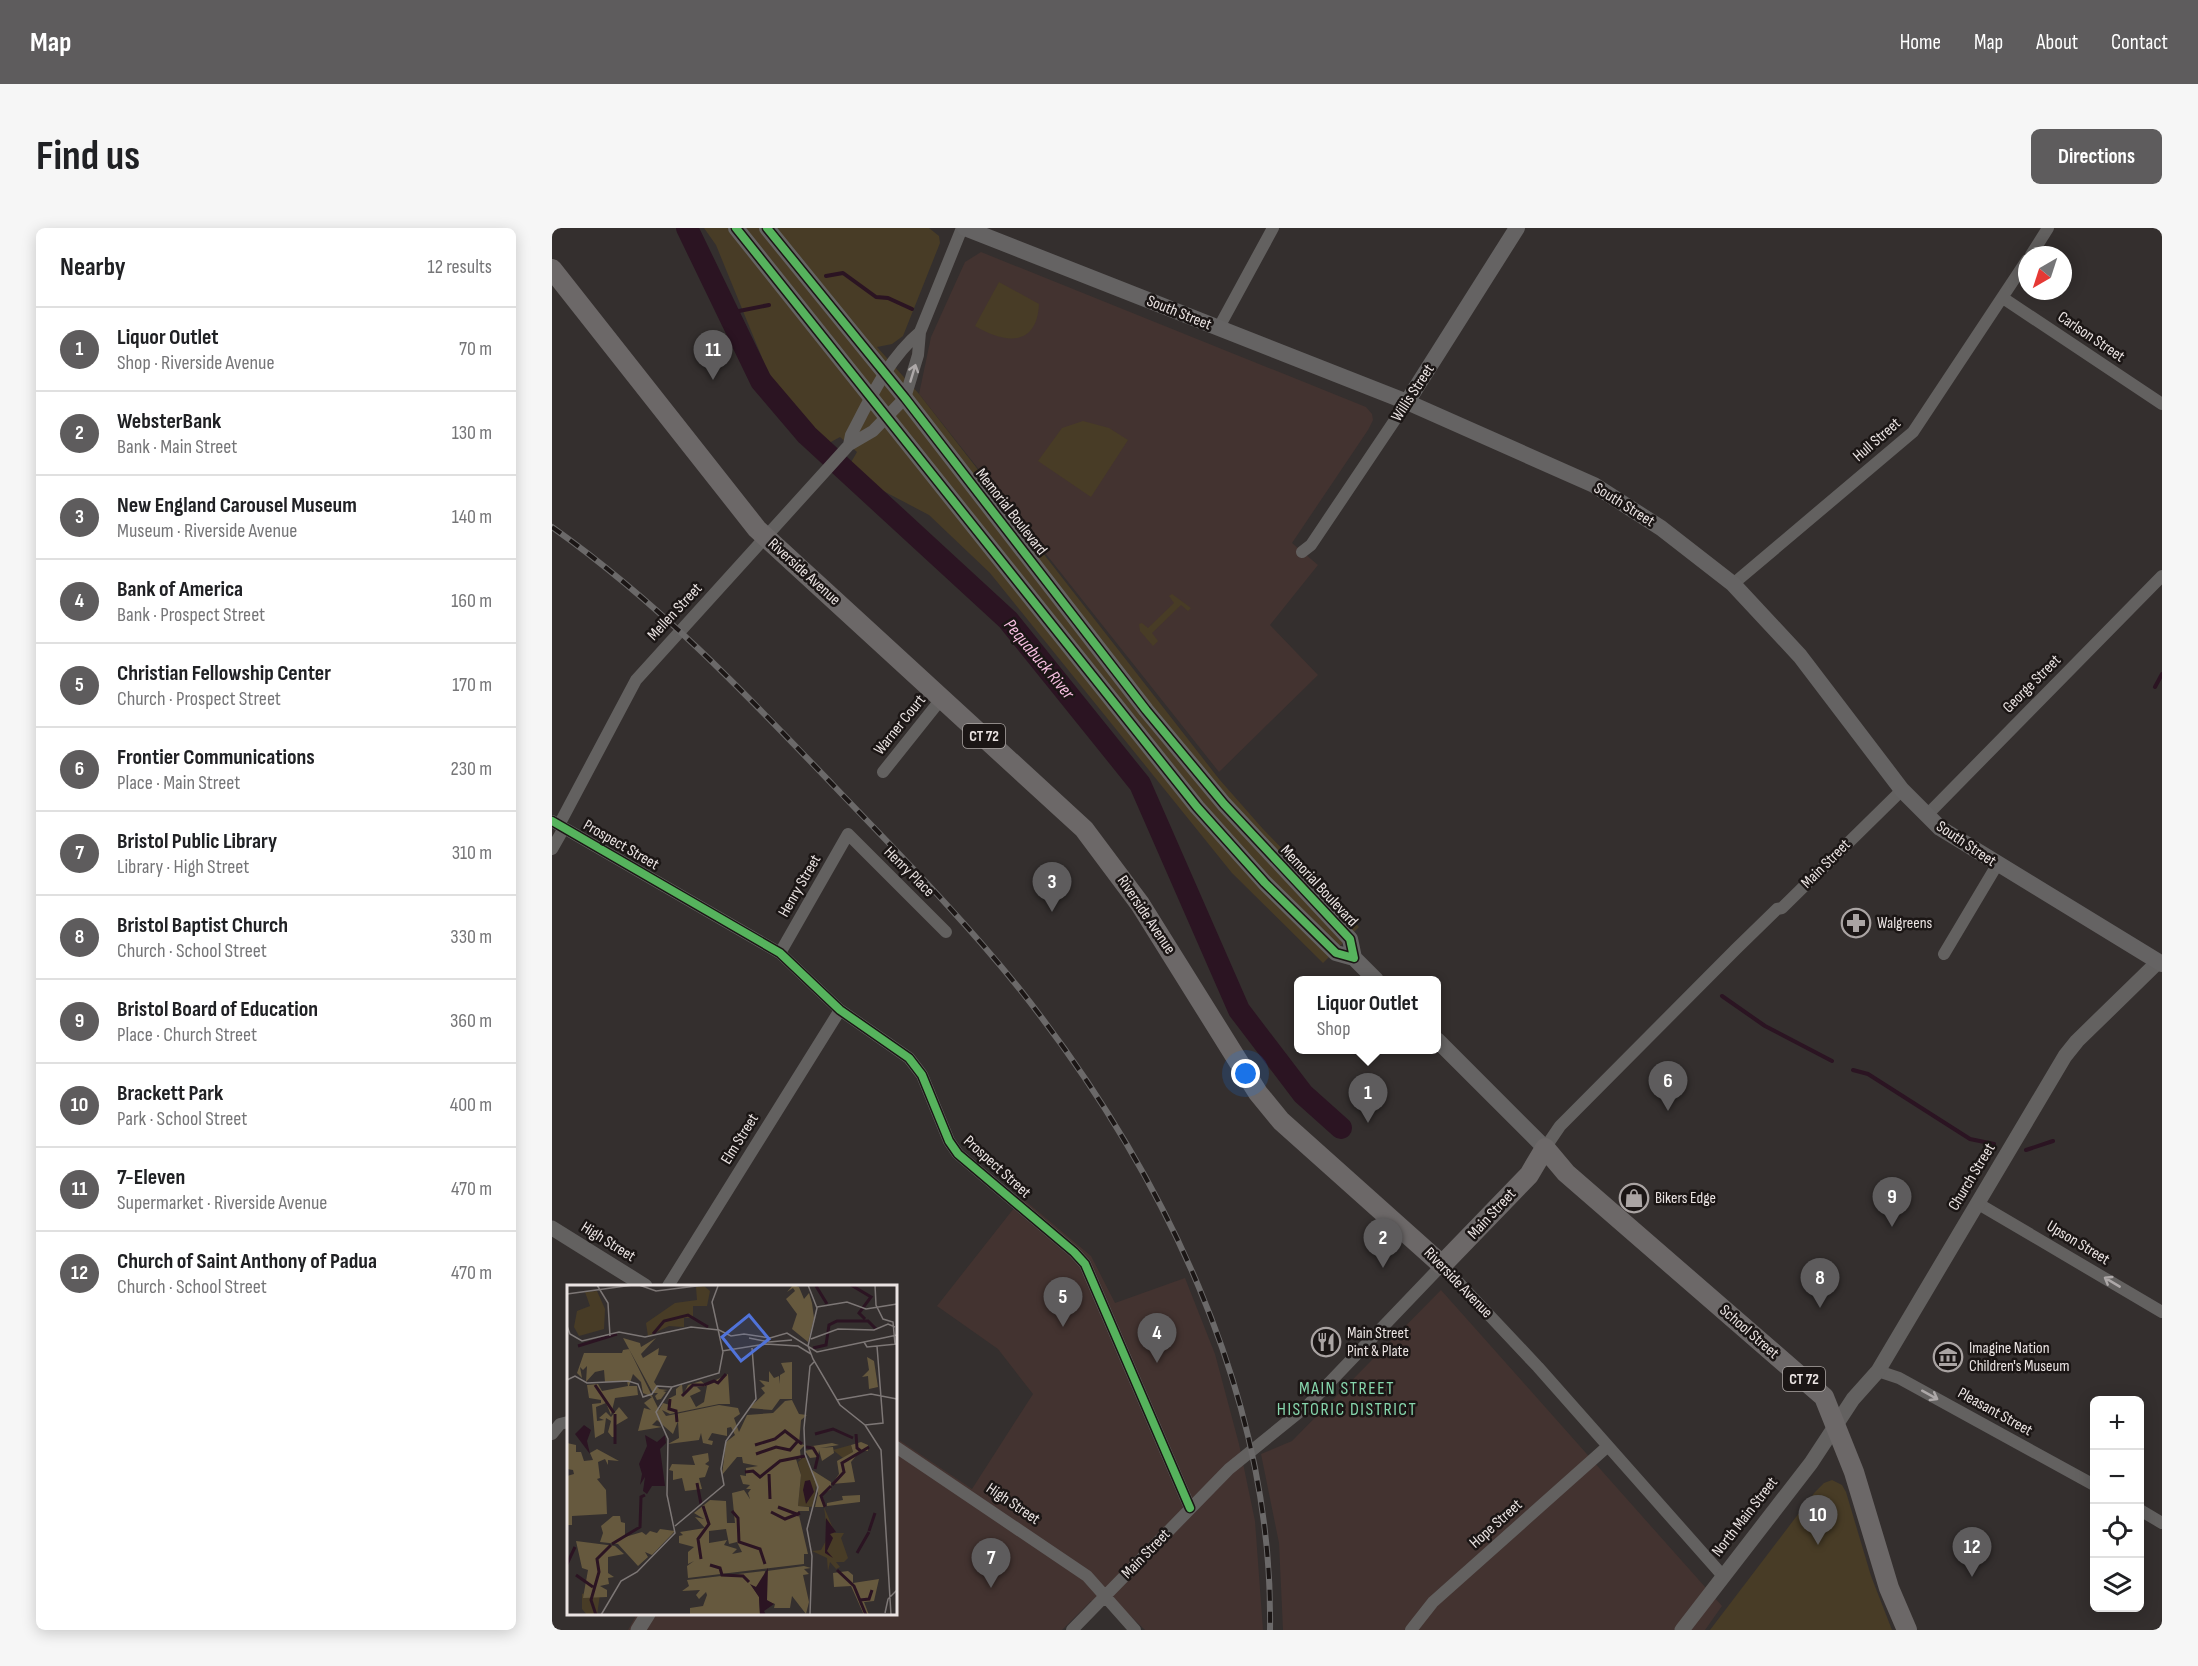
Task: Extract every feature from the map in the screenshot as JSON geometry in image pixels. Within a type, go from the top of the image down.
[{"type":"highway","name":"Riverside Avenue","points":[[552,269],[633,369],[739,508],[766,538],[1084,829],[1140,904],[1258,1093],[1281,1121],[1442,1265]]},
{"type":"highway","name":"Main Street","points":[[1442,1265],[1529,1175],[1545,1148]]},
{"type":"highway","name":"School Street","points":[[1545,1148],[1566,1173],[1824,1397],[1854,1472],[1889,1588],[1907,1630]]},
{"type":"main road","name":"Memorial Boulevard","points":[[736,228],[1197,807],[1265,883],[1336,953],[1354,958],[1371,976]]},
{"type":"main road","name":"Memorial Boulevard","points":[[767,228],[905,398],[1146,710],[1224,804],[1350,939],[1354,958]]},
{"type":"main road","name":"South Street","points":[[964,228],[1407,402],[1594,485],[1661,528],[1733,584],[1800,656],[1902,790],[1926,816],[1965,846],[2161,961]]},
{"type":"main road","name":"Willis Street","points":[[1407,402],[1517,228]]},
{"type":"main road","points":[[1441,1044],[1545,1148]]},
{"type":"street","name":"Mellen Street","points":[[552,849],[558,825],[636,680],[849,445],[873,431],[905,398],[918,356],[920,332],[964,228]]},
{"type":"street","points":[[1218,329],[1273,228]]},
{"type":"street","points":[[2037,246],[2048,228]]},
{"type":"street","name":"Hull Street","points":[[1733,584],[1913,432],[2018,274]]},
{"type":"street","name":"Carlson Street","points":[[2002,298],[2162,404]]},
{"type":"street","name":"Mellen Street","points":[[849,445],[851,435],[885,373],[907,343],[920,332]]},
{"type":"street","name":"Willis Street","points":[[1302,552],[1311,545],[1407,402]]},
{"type":"street","name":"George Street","points":[[1926,816],[2162,576]]},
{"type":"street","name":"Warner Court","points":[[883,772],[942,698]]},
{"type":"street","name":"Main Street","points":[[1545,1148],[1560,1126],[1721,964],[1902,790]]},
{"type":"street","name":"Prospect Street","points":[[558,825],[780,954],[840,1010],[909,1058],[922,1075],[949,1141],[958,1154],[1074,1252],[1084,1264],[1190,1508]]},
{"type":"street","name":"Henry Street","points":[[780,954],[848,834]]},
{"type":"street","name":"Henry Place","points":[[848,834],[945,932]]},
{"type":"street","points":[[1944,954],[1997,865]]},
{"type":"street","name":"Church Street","points":[[1834,1424],[1878,1371],[2071,1048],[2161,961]]},
{"type":"street","name":"Elm Street","points":[[669,1285],[840,1010]]},
{"type":"street","name":"Upson Street","points":[[1977,1203],[2162,1312]]},
{"type":"street","name":"High Street","points":[[552,1228],[642,1285]]},
{"type":"street","name":"Main Street","points":[[1072,1630],[1229,1469],[1308,1405],[1442,1265]]},
{"type":"street","name":"Riverside Avenue","points":[[1442,1265],[1608,1446],[1723,1576]]},
{"type":"street","name":"Pleasant Street","points":[[1878,1371],[1899,1378],[2090,1483]]},
{"type":"street","points":[[552,1434],[560,1424],[567,1422]]},
{"type":"street","name":"North Main Street","points":[[1682,1630],[1811,1463],[1834,1424]]},
{"type":"street","name":"Hope Street","points":[[1411,1630],[1433,1602],[1608,1446]]},
{"type":"street","name":"High Street","points":[[897,1448],[1075,1567],[1097,1584],[1135,1630]]},
{"type":"street","points":[[2144,1513],[2162,1523]]},
{"type":"street","points":[[638,1630],[647,1615]]},
{"type":"shaded area","points":[[704,228],[929,228],[939,236],[940,243],[903,336],[892,344],[877,347],[919,394],[1219,779],[1263,829],[1359,927],[1323,963],[1232,873],[990,573],[929,515],[872,485],[850,464],[857,452],[840,437],[829,443],[781,394],[765,365],[716,245]]},
{"type":"shaded area","points":[[981,252],[1366,407],[1372,414],[1373,420],[1368,430],[1292,543],[1318,565],[1270,625],[1318,675],[1219,772],[919,394],[931,337],[965,262]]},
{"type":"shaded area","points":[[999,282],[1039,304],[1037,318],[1026,335],[1008,338],[986,332],[975,326]]},
{"type":"shaded area","points":[[1083,421],[1109,428],[1128,440],[1091,497],[1038,461],[1062,428]]},
{"type":"shaded area","points":[[1172,594],[1191,608],[1188,611],[1181,605],[1152,633],[1158,641],[1153,646],[1140,631],[1139,624],[1142,623],[1148,628],[1174,603],[1169,596]]},
{"type":"shaded area","points":[[1022,1198],[1091,1256],[1115,1303],[1185,1278],[1215,1354],[1239,1444],[1255,1521],[1263,1630],[1145,1630],[1116,1602],[1091,1601],[1062,1630],[628,1630],[636,1615],[897,1615],[897,1439],[972,1489],[1033,1394],[998,1349],[937,1306]]},
{"type":"shaded area","points":[[1441,1290],[1722,1606],[1705,1630],[1283,1630],[1279,1543],[1261,1454],[1292,1441]]},
{"type":"shaded area","points":[[1832,1480],[1842,1485],[1846,1492],[1871,1576],[1892,1630],[1710,1630],[1815,1492],[1824,1483]]},
{"type":"waterway","name":"Pequabuck River","points":[[687,228],[761,381],[807,435],[1008,620],[1140,784],[1239,1010],[1303,1094],[1341,1128]]},
{"type":"waterway","points":[[826,276],[843,273],[876,297],[888,298],[912,309]]},
{"type":"waterway","points":[[729,313],[769,305]]},
{"type":"waterway","points":[[2155,687],[2162,674]]},
{"type":"waterway","points":[[1722,996],[1765,1026],[1832,1061]]},
{"type":"waterway","points":[[1853,1070],[1868,1074],[1970,1139],[1994,1144]]},
{"type":"waterway","points":[[2026,1150],[2053,1141]]},
{"type":"railway","points":[[552,527],[628,586],[699,649],[928,884],[1018,987],[1070,1057],[1118,1130],[1162,1208],[1199,1288],[1230,1371],[1252,1456],[1266,1542],[1270,1630]]},
{"type":"cycle path","points":[[736,228],[1197,807],[1265,883],[1336,953],[1354,958],[1350,939],[1224,804],[1146,710],[905,398],[767,228]]},
{"type":"cycle path","points":[[552,821],[780,953],[840,1010],[909,1058],[922,1075],[949,1141],[958,1154],[1074,1252],[1085,1264],[1190,1508]]},
{"type":"place","name":"7-Eleven","points":[[713,380]]},
{"type":"place","name":"New England Carousel Museum","points":[[1052,912]]},
{"type":"place","name":"Walgreens","points":[[1856,923]]},
{"type":"place","name":"Frontier Communications","points":[[1668,1111]]},
{"type":"place","name":"Liquor Outlet","points":[[1368,1123]]},
{"type":"place","name":"Bikers Edge","points":[[1634,1198]]},
{"type":"place","name":"Bristol Board of Education","points":[[1892,1227]]},
{"type":"place","name":"WebsterBank","points":[[1383,1268]]},
{"type":"place","name":"Bristol Baptist Church","points":[[1820,1308]]},
{"type":"place","name":"Christian Fellowship Center","points":[[1063,1327]]},
{"type":"place","name":"Main Street Pint & Plate","points":[[1326,1342]]},
{"type":"place","name":"Imagine Nation Children's Museum","points":[[1948,1357]]},
{"type":"place","name":"Bank of America","points":[[1157,1363]]},
{"type":"place","name":"Brackett Park","points":[[1818,1545]]},
{"type":"place","name":"Church of Saint Anthony of Padua","points":[[1972,1577]]},
{"type":"place","name":"Bristol Public Library","points":[[991,1588]]},
{"type":"district","name":"MAIN STREET HISTORIC DISTRICT","points":[[1347,1398]]}]
